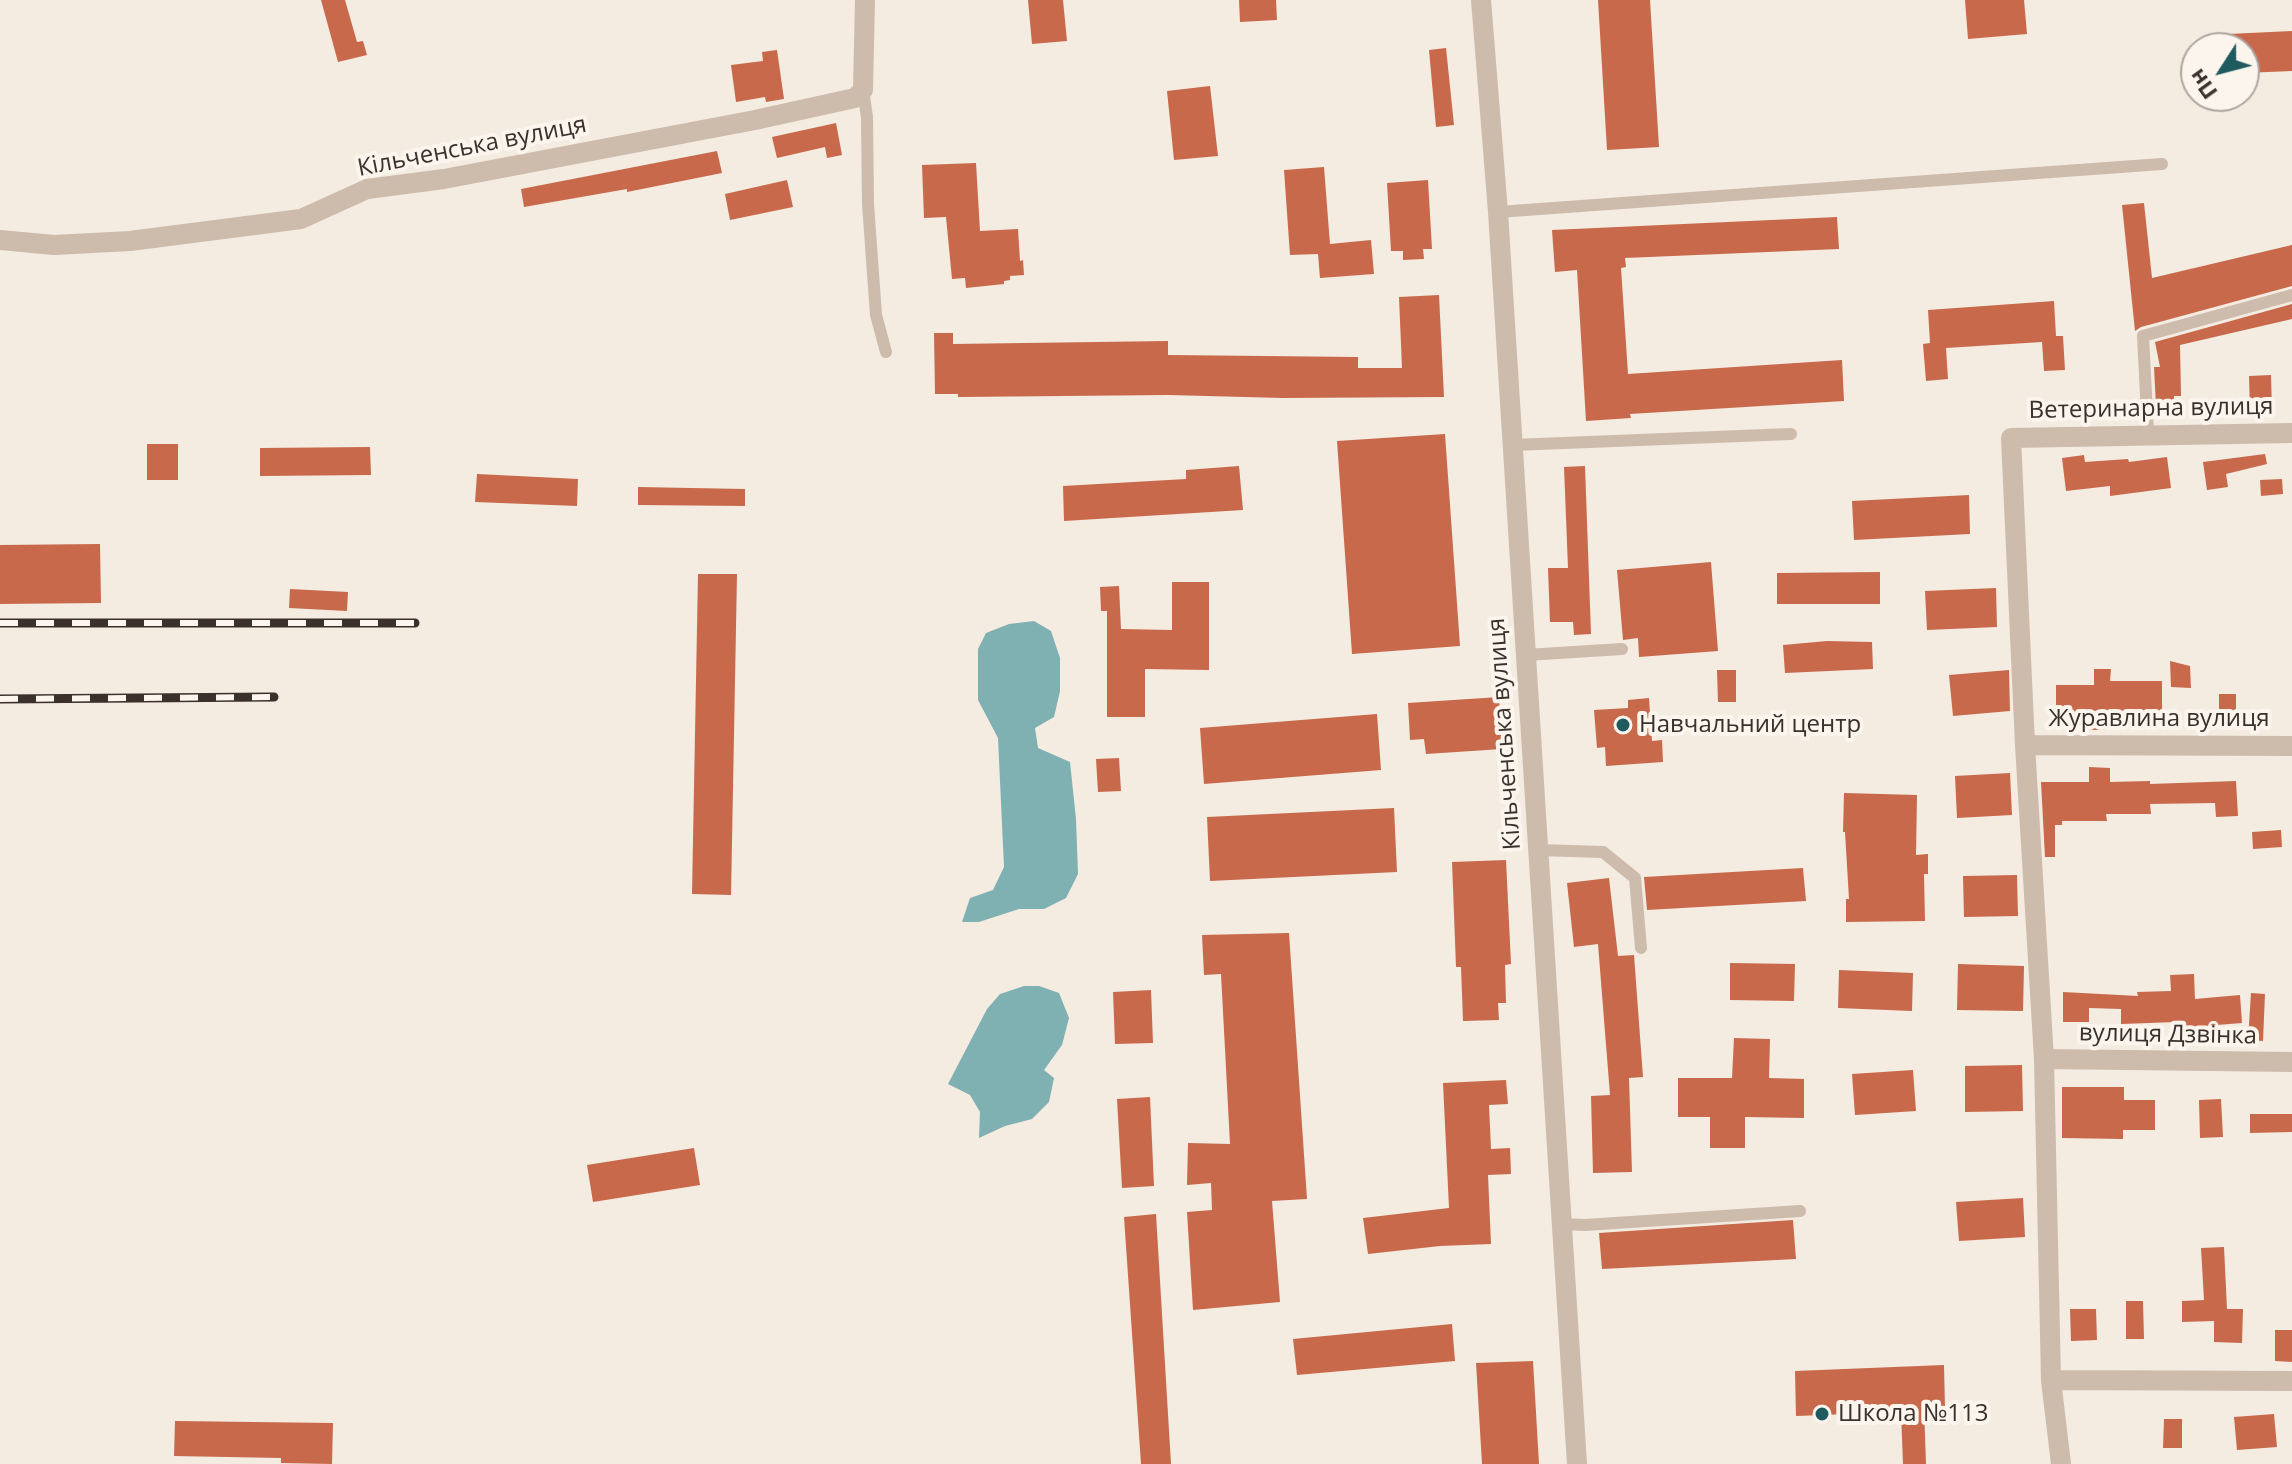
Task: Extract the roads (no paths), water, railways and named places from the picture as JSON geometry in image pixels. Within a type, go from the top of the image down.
[{"type":"street","points":[[863,90],[865,0]]},
{"type":"street","name":"Кільченська вулиця","points":[[1481,0],[1498,212],[1577,1464]]},
{"type":"street","name":"Кільченська вулиця","points":[[0,240],[54,245],[130,241],[301,219],[367,189],[444,179],[755,120],[855,98],[863,90]]},
{"type":"street","name":"Ветеринарна вулиця","points":[[2025,745],[2011,438],[2292,433]]},
{"type":"street","points":[[2025,745],[2044,1059],[2051,1380],[2061,1464]]},
{"type":"street","name":"Журавлина вулиця","points":[[2025,745],[2292,746]]},
{"type":"street","name":"вулиця Дзвінка","points":[[2044,1059],[2292,1062]]},
{"type":"street","points":[[2051,1380],[2292,1381]]},
{"type":"lane","points":[[863,90],[867,117],[868,204],[876,315],[886,352]]},
{"type":"lane","points":[[1498,212],[2162,164]]},
{"type":"lane","points":[[2148,434],[2143,336],[2292,295]]},
{"type":"lane","points":[[1513,445],[1791,434]]},
{"type":"lane","points":[[1526,655],[1622,649]]},
{"type":"lane","points":[[1538,850],[1603,852],[1635,878],[1641,948]]},
{"type":"lane","points":[[1562,1224],[1800,1211]]},
{"type":"water","points":[[1034,621],[1051,631],[1060,658],[1060,691],[1054,717],[1035,728],[1038,748],[1070,762],[1078,874],[1066,898],[1044,909],[1019,909],[979,922],[962,922],[970,898],[993,890],[1004,867],[998,738],[978,700],[978,649],[986,633],[1009,624]]},
{"type":"water","points":[[1024,986],[1039,986],[1059,993],[1069,1018],[1062,1045],[1044,1070],[1054,1078],[1049,1102],[1032,1119],[1005,1126],[979,1138],[980,1112],[970,1095],[948,1084],[987,1009],[1000,994]]},
{"type":"railway","points":[[0,623],[415,623]]},
{"type":"railway","points":[[0,699],[274,697]]},
{"type":"place","name":"Навчальний центр","points":[[1623,725]]},
{"type":"place","name":"Школа №113","points":[[1822,1414]]}]
